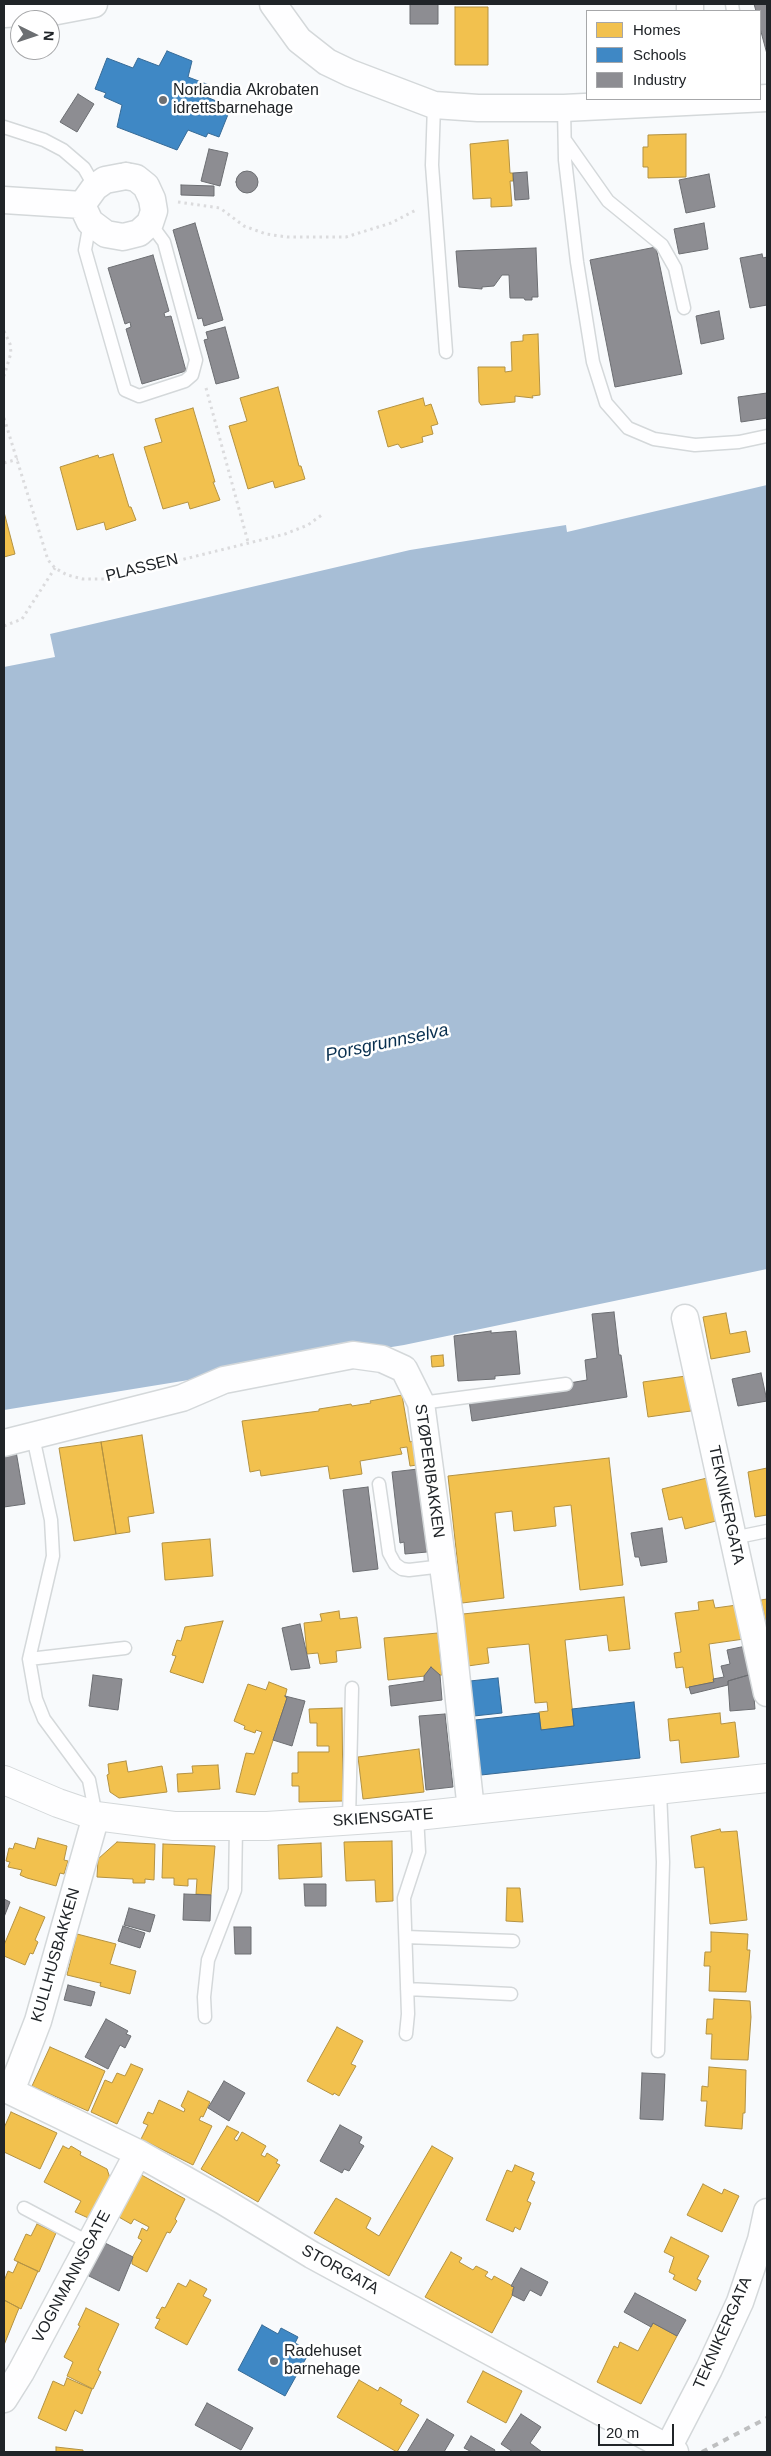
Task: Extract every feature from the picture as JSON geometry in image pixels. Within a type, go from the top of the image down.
[{"type":"street","points":[[4,14],[58,11],[94,4]]},
{"type":"street","points":[[273,4],[299,40],[327,62],[350,73],[434,105],[478,108],[564,108],[693,100]]},
{"type":"street","points":[[126,176],[136,178],[146,186],[151,211],[139,233],[123,237],[106,234],[89,205],[114,177],[126,176]]},
{"type":"street","points":[[4,200],[89,205]]},
{"type":"street","name":"TEKNIKERGATA","points":[[685,1318],[767,1693]]},
{"type":"street","name":"STØPERIBAKKEN","points":[[4,1443],[182,1398],[224,1380],[353,1356],[382,1359],[404,1369],[421,1403],[443,1566],[470,1810]]},
{"type":"street","name":"SKIENSGATE","points":[[4,1780],[58,1803],[96,1816],[174,1826],[236,1826],[417,1816],[767,1778]]},
{"type":"street","name":"KULLHUSBAKKEN","points":[[7,2090],[38,2021],[96,1816]]},
{"type":"street","name":"STORGATA","points":[[7,2090],[138,2153],[223,2201],[312,2255],[672,2450]]},
{"type":"street","name":"VOGNMANNSGATE","points":[[4,2399],[21,2372],[138,2153]]},
{"type":"street","name":"TEKNIKERGATA","points":[[672,2450],[740,2302],[761,2240],[767,2212]]},
{"type":"lane","points":[[434,105],[431,142],[446,352]]},
{"type":"lane","points":[[564,108],[565,139],[577,262],[593,362],[606,403],[628,428],[654,439],[694,445],[739,442],[767,436]]},
{"type":"lane","points":[[4,127],[44,140],[63,150],[84,168],[89,205],[85,250],[125,390],[139,396],[185,381],[192,375],[196,360],[164,242],[151,211]]},
{"type":"lane","points":[[565,139],[608,202],[662,245],[675,268],[684,308]]},
{"type":"lane","points":[[421,1403],[566,1384]]},
{"type":"lane","points":[[33,1437],[51,1520],[53,1556],[31,1642],[29,1659],[36,1699],[44,1719],[89,1780],[96,1816]]},
{"type":"lane","points":[[379,1484],[389,1553],[395,1564],[402,1570],[443,1566]]},
{"type":"lane","points":[[733,1538],[767,1531]]},
{"type":"lane","points":[[29,1659],[125,1648]]},
{"type":"lane","points":[[349,1820],[352,1688]]},
{"type":"lane","points":[[658,2051],[663,1862],[660,1791]]},
{"type":"lane","points":[[406,2034],[407,1989],[404,1898],[407,1884],[416,1867],[419,1852],[417,1816]]},
{"type":"lane","points":[[205,2017],[204,1997],[208,1960],[235,1890],[236,1826]]},
{"type":"lane","points":[[406,1937],[513,1942]]},
{"type":"lane","points":[[407,1989],[511,1994]]},
{"type":"lane","points":[[24,2208],[90,2242]]},
{"type":"path","points":[[151,211],[220,208],[244,226],[266,234],[287,237],[346,237],[391,223],[435,200]]},
{"type":"path","points":[[4,331],[10,344],[10,353],[4,376]]},
{"type":"path","points":[[192,375],[205,383],[248,542]]},
{"type":"path","points":[[4,418],[48,560],[55,568],[22,619],[4,626]]},
{"type":"path","points":[[4,463],[18,459]]},
{"type":"path","name":"PLASSEN","points":[[55,568],[67,575],[83,579],[104,579],[285,534],[308,525],[323,514]]},
{"type":"water","name":"Porsgrunnselva","points":[[767,485],[767,1269],[404,1345],[4,1410],[4,667],[55,657],[50,634],[410,550],[566,525],[567,532]]},
{"type":"building: Homes","points":[[455,7],[488,7],[488,65],[455,65]]},
{"type":"building: Homes","points":[[686,134],[686,177],[648,178],[648,167],[643,167],[643,147],[648,147],[648,135]]},
{"type":"building: Homes","points":[[508,140],[510,173],[513,173],[513,181],[510,181],[512,206],[491,207],[491,198],[473,199],[470,144]]},
{"type":"building: Homes","points":[[538,334],[540,395],[532,396],[533,398],[515,396],[515,402],[481,405],[479,402],[478,367],[505,367],[505,372],[512,371],[511,342],[523,341],[523,335]]},
{"type":"building: Homes","points":[[278,387],[299,466],[301,466],[305,479],[275,488],[273,481],[248,489],[229,426],[247,421],[240,398]]},
{"type":"building: Homes","points":[[423,398],[425,406],[431,404],[438,424],[431,426],[433,434],[422,437],[423,442],[401,448],[398,444],[388,447],[378,411]]},
{"type":"building: Homes","points":[[193,408],[215,482],[213,482],[220,500],[190,509],[188,502],[163,509],[144,447],[162,442],[155,419]]},
{"type":"building: Homes","points":[[113,454],[129,507],[131,507],[136,520],[106,530],[104,522],[77,530],[60,467],[98,455],[99,458]]},
{"type":"building: Homes","points":[[4,512],[15,554],[4,557]]},
{"type":"building: Homes","points":[[726,1313],[730,1334],[746,1331],[750,1352],[711,1359],[703,1317]]},
{"type":"building: Homes","points":[[443,1355],[444,1366],[432,1367],[431,1356]]},
{"type":"building: Homes","points":[[686,1376],[691,1411],[648,1417],[643,1382]]},
{"type":"building: Homes","points":[[402,1395],[410,1442],[413,1441],[417,1465],[410,1466],[407,1447],[400,1448],[402,1454],[360,1461],[362,1474],[330,1479],[328,1466],[261,1476],[260,1470],[250,1472],[242,1421],[319,1411],[319,1409],[351,1404],[352,1406],[371,1403],[370,1401]]},
{"type":"building: Homes","points":[[142,1435],[154,1513],[128,1517],[130,1532],[116,1534],[101,1442]]},
{"type":"building: Homes","points":[[101,1442],[116,1534],[74,1541],[59,1448]]},
{"type":"building: Homes","points":[[609,1458],[623,1585],[580,1590],[571,1505],[554,1507],[556,1526],[514,1531],[512,1511],[495,1513],[504,1598],[462,1603],[448,1476]]},
{"type":"building: Homes","points":[[767,1468],[767,1515],[755,1517],[748,1472]]},
{"type":"building: Homes","points":[[707,1478],[716,1521],[685,1529],[682,1517],[669,1520],[662,1489]]},
{"type":"building: Homes","points":[[210,1539],[213,1576],[165,1580],[162,1543]]},
{"type":"building: Homes","points":[[624,1597],[630,1649],[609,1651],[607,1635],[565,1640],[574,1726],[541,1730],[539,1712],[548,1711],[547,1702],[535,1703],[529,1644],[487,1648],[489,1663],[468,1666],[463,1614]]},
{"type":"building: Homes","points":[[767,1599],[767,1628],[761,1600]]},
{"type":"building: Homes","points":[[713,1600],[715,1608],[737,1605],[744,1639],[709,1644],[714,1682],[686,1688],[683,1667],[676,1668],[674,1653],[681,1652],[675,1613],[699,1610],[698,1602]]},
{"type":"building: Homes","points":[[339,1611],[340,1619],[357,1617],[361,1648],[336,1651],[337,1662],[320,1664],[318,1653],[307,1654],[304,1623],[322,1621],[320,1614]]},
{"type":"building: Homes","points":[[223,1621],[203,1683],[170,1672],[176,1656],[172,1655],[177,1640],[181,1641],[185,1627]]},
{"type":"building: Homes","points":[[438,1633],[442,1675],[439,1675],[431,1667],[425,1676],[388,1680],[384,1638]]},
{"type":"building: Homes","points":[[269,1682],[287,1689],[285,1697],[287,1698],[255,1795],[236,1792],[246,1753],[254,1754],[262,1732],[256,1730],[255,1733],[244,1729],[245,1726],[234,1721],[248,1684],[266,1690]]},
{"type":"building: Homes","points":[[342,1708],[343,1801],[299,1802],[299,1786],[292,1786],[292,1773],[298,1773],[298,1752],[329,1752],[329,1746],[317,1746],[317,1723],[310,1723],[309,1709]]},
{"type":"building: Homes","points":[[720,1713],[721,1724],[735,1722],[739,1757],[681,1763],[679,1740],[670,1741],[668,1719]]},
{"type":"building: Homes","points":[[419,1749],[424,1792],[363,1799],[358,1757]]},
{"type":"building: Homes","points":[[126,1761],[128,1772],[162,1766],[167,1792],[119,1798],[110,1792],[107,1775],[109,1774],[108,1764]]},
{"type":"building: Homes","points":[[218,1765],[220,1789],[178,1792],[177,1774],[193,1773],[192,1766]]},
{"type":"building: Homes","points":[[720,1829],[721,1832],[737,1831],[747,1920],[710,1924],[704,1867],[695,1868],[691,1836]]},
{"type":"building: Homes","points":[[38,1838],[67,1846],[64,1860],[68,1861],[64,1874],[60,1873],[56,1886],[27,1878],[20,1875],[22,1870],[8,1867],[10,1862],[6,1861],[9,1848],[13,1849],[15,1843],[35,1849]]},
{"type":"building: Homes","points":[[392,1841],[393,1901],[376,1902],[375,1880],[346,1881],[344,1842]]},
{"type":"building: Homes","points":[[117,1842],[155,1844],[154,1880],[145,1879],[145,1883],[133,1883],[133,1879],[97,1877],[98,1859]]},
{"type":"building: Homes","points":[[321,1843],[322,1877],[279,1879],[278,1845]]},
{"type":"building: Homes","points":[[163,1844],[215,1846],[211,1895],[196,1894],[197,1879],[188,1879],[188,1886],[174,1885],[174,1878],[162,1878]]},
{"type":"building: Homes","points":[[507,1888],[520,1888],[523,1922],[506,1921]]},
{"type":"building: Homes","points":[[20,1907],[45,1917],[35,1940],[38,1942],[33,1954],[30,1953],[25,1965],[4,1956],[4,1945]]},
{"type":"building: Homes","points":[[711,1932],[748,1934],[747,1950],[750,1950],[746,1992],[709,1991],[710,1966],[704,1966],[705,1952],[711,1952]]},
{"type":"building: Homes","points":[[77,1934],[116,1944],[110,1964],[136,1971],[130,1994],[100,1986],[101,1982],[67,1975]]},
{"type":"building: Homes","points":[[714,1999],[750,2001],[751,2017],[748,2060],[711,2059],[712,2034],[706,2034],[707,2019],[713,2019]]},
{"type":"building: Homes","points":[[337,2027],[363,2041],[351,2064],[356,2066],[339,2096],[334,2093],[333,2095],[307,2081]]},
{"type":"building: Homes","points":[[50,2047],[105,2071],[88,2111],[32,2086]]},
{"type":"building: Homes","points":[[131,2064],[143,2069],[117,2124],[91,2112],[105,2080],[112,2083],[117,2073],[125,2076]]},
{"type":"building: Homes","points":[[709,2067],[746,2070],[745,2113],[743,2113],[742,2129],[705,2126],[707,2101],[701,2101],[702,2086],[708,2087]]},
{"type":"building: Homes","points":[[188,2091],[210,2102],[203,2117],[201,2116],[199,2120],[212,2126],[193,2165],[141,2139],[148,2125],[143,2123],[148,2112],[153,2114],[159,2100],[184,2112],[185,2109],[181,2106]]},
{"type":"building: Homes","points":[[11,2112],[57,2133],[40,2169],[4,2152],[4,2128]]},
{"type":"building: Homes","points":[[227,2126],[239,2132],[234,2139],[237,2141],[242,2132],[266,2146],[261,2155],[265,2157],[267,2153],[278,2160],[276,2163],[280,2165],[258,2202],[201,2169]]},
{"type":"building: Homes","points":[[63,2146],[69,2149],[71,2146],[81,2152],[80,2155],[107,2169],[112,2184],[95,2221],[75,2212],[81,2201],[44,2182]]},
{"type":"building: Homes","points":[[432,2146],[453,2158],[389,2276],[314,2233],[336,2198],[371,2218],[366,2228],[379,2236]]},
{"type":"building: Homes","points":[[515,2165],[534,2173],[531,2180],[535,2182],[527,2201],[531,2203],[520,2230],[515,2227],[513,2232],[486,2220],[507,2170],[512,2172]]},
{"type":"building: Homes","points":[[136,2172],[185,2199],[175,2219],[177,2221],[170,2233],[167,2232],[147,2272],[132,2264],[132,2258],[142,2240],[138,2238],[142,2228],[147,2231],[149,2227],[134,2219],[131,2224],[117,2216]]},
{"type":"building: Homes","points":[[703,2184],[722,2194],[724,2189],[739,2196],[722,2232],[687,2215]]},
{"type":"building: Homes","points":[[37,2224],[56,2233],[39,2272],[14,2260],[26,2234],[31,2236]]},
{"type":"building: Homes","points":[[671,2237],[709,2256],[697,2279],[701,2281],[696,2291],[673,2279],[675,2275],[669,2272],[674,2257],[664,2252]]},
{"type":"building: Homes","points":[[451,2252],[462,2258],[459,2262],[473,2270],[476,2266],[488,2272],[485,2276],[492,2280],[494,2276],[514,2287],[512,2291],[514,2292],[492,2333],[425,2297]]},
{"type":"building: Homes","points":[[18,2262],[38,2271],[21,2309],[4,2300],[4,2281],[8,2271],[13,2273]]},
{"type":"building: Homes","points":[[190,2280],[207,2289],[203,2296],[211,2300],[187,2345],[155,2328],[160,2319],[156,2318],[162,2307],[165,2308],[178,2283],[186,2287]]},
{"type":"building: Homes","points":[[4,2300],[19,2308],[4,2345]]},
{"type":"building: Homes","points":[[86,2308],[119,2324],[98,2370],[101,2372],[93,2389],[67,2376],[73,2362],[64,2357],[80,2326],[78,2325]]},
{"type":"building: Homes","points":[[653,2323],[677,2336],[641,2404],[597,2382],[614,2346],[618,2348],[620,2342],[638,2351]]},
{"type":"building: Homes","points":[[483,2371],[522,2391],[506,2423],[467,2402]]},
{"type":"building: Homes","points":[[67,2378],[92,2389],[82,2414],[75,2410],[66,2431],[38,2418],[53,2381],[64,2386]]},
{"type":"building: Homes","points":[[359,2380],[378,2391],[380,2387],[402,2400],[400,2404],[419,2415],[397,2452],[337,2417]]},
{"type":"building: Homes","points":[[56,2447],[83,2450],[83,2452],[56,2452]]},
{"type":"building: Schools","points":[[167,51],[192,61],[188,77],[209,85],[204,96],[231,107],[219,137],[208,133],[206,137],[188,130],[177,150],[117,127],[122,105],[104,97],[106,93],[95,89],[107,58],[133,68],[138,58],[159,66]]},
{"type":"building: Schools","points":[[498,1678],[502,1713],[474,1716],[470,1681]]},
{"type":"building: Schools","points":[[634,1702],[640,1758],[481,1775],[475,1720],[539,1713],[541,1730],[574,1726],[572,1709]]},
{"type":"building: Schools","points":[[262,2325],[278,2334],[281,2328],[298,2337],[295,2343],[310,2351],[285,2396],[238,2370]]},
{"type":"building: Industry","points":[[410,4],[438,4],[438,24],[410,24]]},
{"type":"building: Industry","points":[[754,4],[767,4],[767,54],[761,32],[761,10],[756,10]]},
{"type":"building: Industry","points":[[78,94],[94,104],[77,132],[60,122]]},
{"type":"building: Industry","points":[[209,149],[228,153],[220,186],[201,181]]},
{"type":"building: Industry","points":[[247,171],[255,174],[258,182],[255,190],[247,193],[239,190],[236,182],[239,174]]},
{"type":"building: Industry","points":[[527,172],[529,199],[515,200],[513,173]]},
{"type":"building: Industry","points":[[709,174],[715,207],[686,213],[679,180]]},
{"type":"building: Industry","points":[[181,185],[214,186],[214,196],[181,195]]},
{"type":"building: Industry","points":[[195,223],[223,320],[204,326],[202,318],[198,319],[173,230]]},
{"type":"building: Industry","points":[[704,223],[708,249],[679,254],[674,229]]},
{"type":"building: Industry","points":[[656,247],[682,374],[615,387],[590,260]]},
{"type":"building: Industry","points":[[536,248],[538,297],[532,297],[532,300],[510,298],[509,275],[502,275],[494,286],[482,287],[482,289],[459,287],[456,251]]},
{"type":"building: Industry","points":[[762,254],[763,258],[767,257],[767,305],[750,308],[740,258]]},
{"type":"building: Industry","points":[[153,255],[169,311],[164,313],[165,317],[171,316],[186,371],[142,384],[126,329],[131,327],[130,322],[125,324],[108,268]]},
{"type":"building: Industry","points":[[719,311],[724,339],[701,344],[696,316]]},
{"type":"building: Industry","points":[[225,327],[239,378],[216,384],[204,340],[208,339],[206,332]]},
{"type":"building: Industry","points":[[767,393],[767,418],[741,422],[738,397]]},
{"type":"building: Industry","points":[[614,1312],[619,1355],[621,1355],[627,1397],[472,1421],[469,1400],[587,1380],[585,1360],[597,1358],[592,1314]]},
{"type":"building: Industry","points":[[491,1331],[491,1333],[516,1331],[520,1374],[495,1376],[495,1379],[458,1381],[454,1336]]},
{"type":"building: Industry","points":[[761,1373],[767,1401],[738,1406],[732,1379]]},
{"type":"building: Industry","points":[[16,1451],[25,1504],[4,1507],[4,1453]]},
{"type":"building: Industry","points":[[418,1469],[427,1552],[405,1554],[404,1542],[400,1543],[392,1472]]},
{"type":"building: Industry","points":[[368,1487],[378,1569],[353,1572],[343,1490]]},
{"type":"building: Industry","points":[[662,1528],[667,1562],[641,1566],[639,1557],[635,1557],[631,1533]]},
{"type":"building: Industry","points":[[300,1624],[310,1668],[291,1670],[282,1628]]},
{"type":"building: Industry","points":[[746,1646],[752,1674],[728,1681],[728,1685],[691,1694],[689,1687],[714,1682],[713,1679],[724,1677],[721,1666],[730,1664],[727,1650]]},
{"type":"building: Industry","points":[[431,1667],[440,1675],[442,1700],[391,1706],[389,1686],[424,1681],[424,1676]]},
{"type":"building: Industry","points":[[752,1674],[755,1709],[730,1711],[728,1681]]},
{"type":"building: Industry","points":[[93,1675],[122,1679],[118,1710],[89,1706]]},
{"type":"building: Industry","points":[[285,1696],[305,1701],[292,1746],[273,1740],[287,1698]]},
{"type":"building: Industry","points":[[445,1714],[453,1787],[426,1790],[419,1716]]},
{"type":"building: Industry","points":[[304,1884],[326,1884],[326,1906],[305,1906]]},
{"type":"building: Industry","points":[[184,1894],[211,1895],[210,1921],[183,1920]]},
{"type":"building: Industry","points":[[4,1899],[10,1902],[4,1917]]},
{"type":"building: Industry","points":[[129,1908],[155,1915],[150,1932],[124,1925]]},
{"type":"building: Industry","points":[[123,1926],[145,1933],[140,1948],[118,1941]]},
{"type":"building: Industry","points":[[234,1927],[251,1927],[251,1954],[235,1954]]},
{"type":"building: Industry","points":[[68,1985],[95,1992],[91,2006],[64,2000]]},
{"type":"building: Industry","points":[[106,2019],[128,2031],[126,2034],[131,2036],[125,2048],[120,2045],[108,2069],[85,2057]]},
{"type":"building: Industry","points":[[642,2073],[665,2074],[663,2120],[640,2119]]},
{"type":"building: Industry","points":[[224,2081],[245,2093],[229,2121],[208,2108]]},
{"type":"building: Industry","points":[[340,2125],[362,2137],[359,2143],[364,2146],[349,2171],[344,2169],[342,2173],[320,2161]]},
{"type":"building: Industry","points":[[97,2239],[133,2257],[119,2291],[81,2272]]},
{"type":"building: Industry","points":[[521,2268],[548,2282],[541,2296],[530,2290],[524,2301],[512,2295],[514,2287],[511,2286]]},
{"type":"building: Industry","points":[[635,2293],[686,2320],[677,2336],[653,2323],[651,2327],[624,2312]]},
{"type":"building: Industry","points":[[207,2403],[253,2428],[241,2450],[195,2425]]},
{"type":"building: Industry","points":[[521,2414],[541,2427],[530,2443],[542,2452],[513,2452],[501,2444]]},
{"type":"building: Industry","points":[[427,2419],[454,2435],[444,2452],[407,2452]]},
{"type":"building: Industry","points":[[471,2436],[495,2450],[494,2452],[472,2452],[464,2448]]},
{"type":"railway","points":[[702,2452],[767,2418]]},
{"type":"place","name":"Norlandia Akrobaten idrettsbarnehage","points":[[163,100]]},
{"type":"place","name":"Radehuset barnehage","points":[[274,2361]]}]
